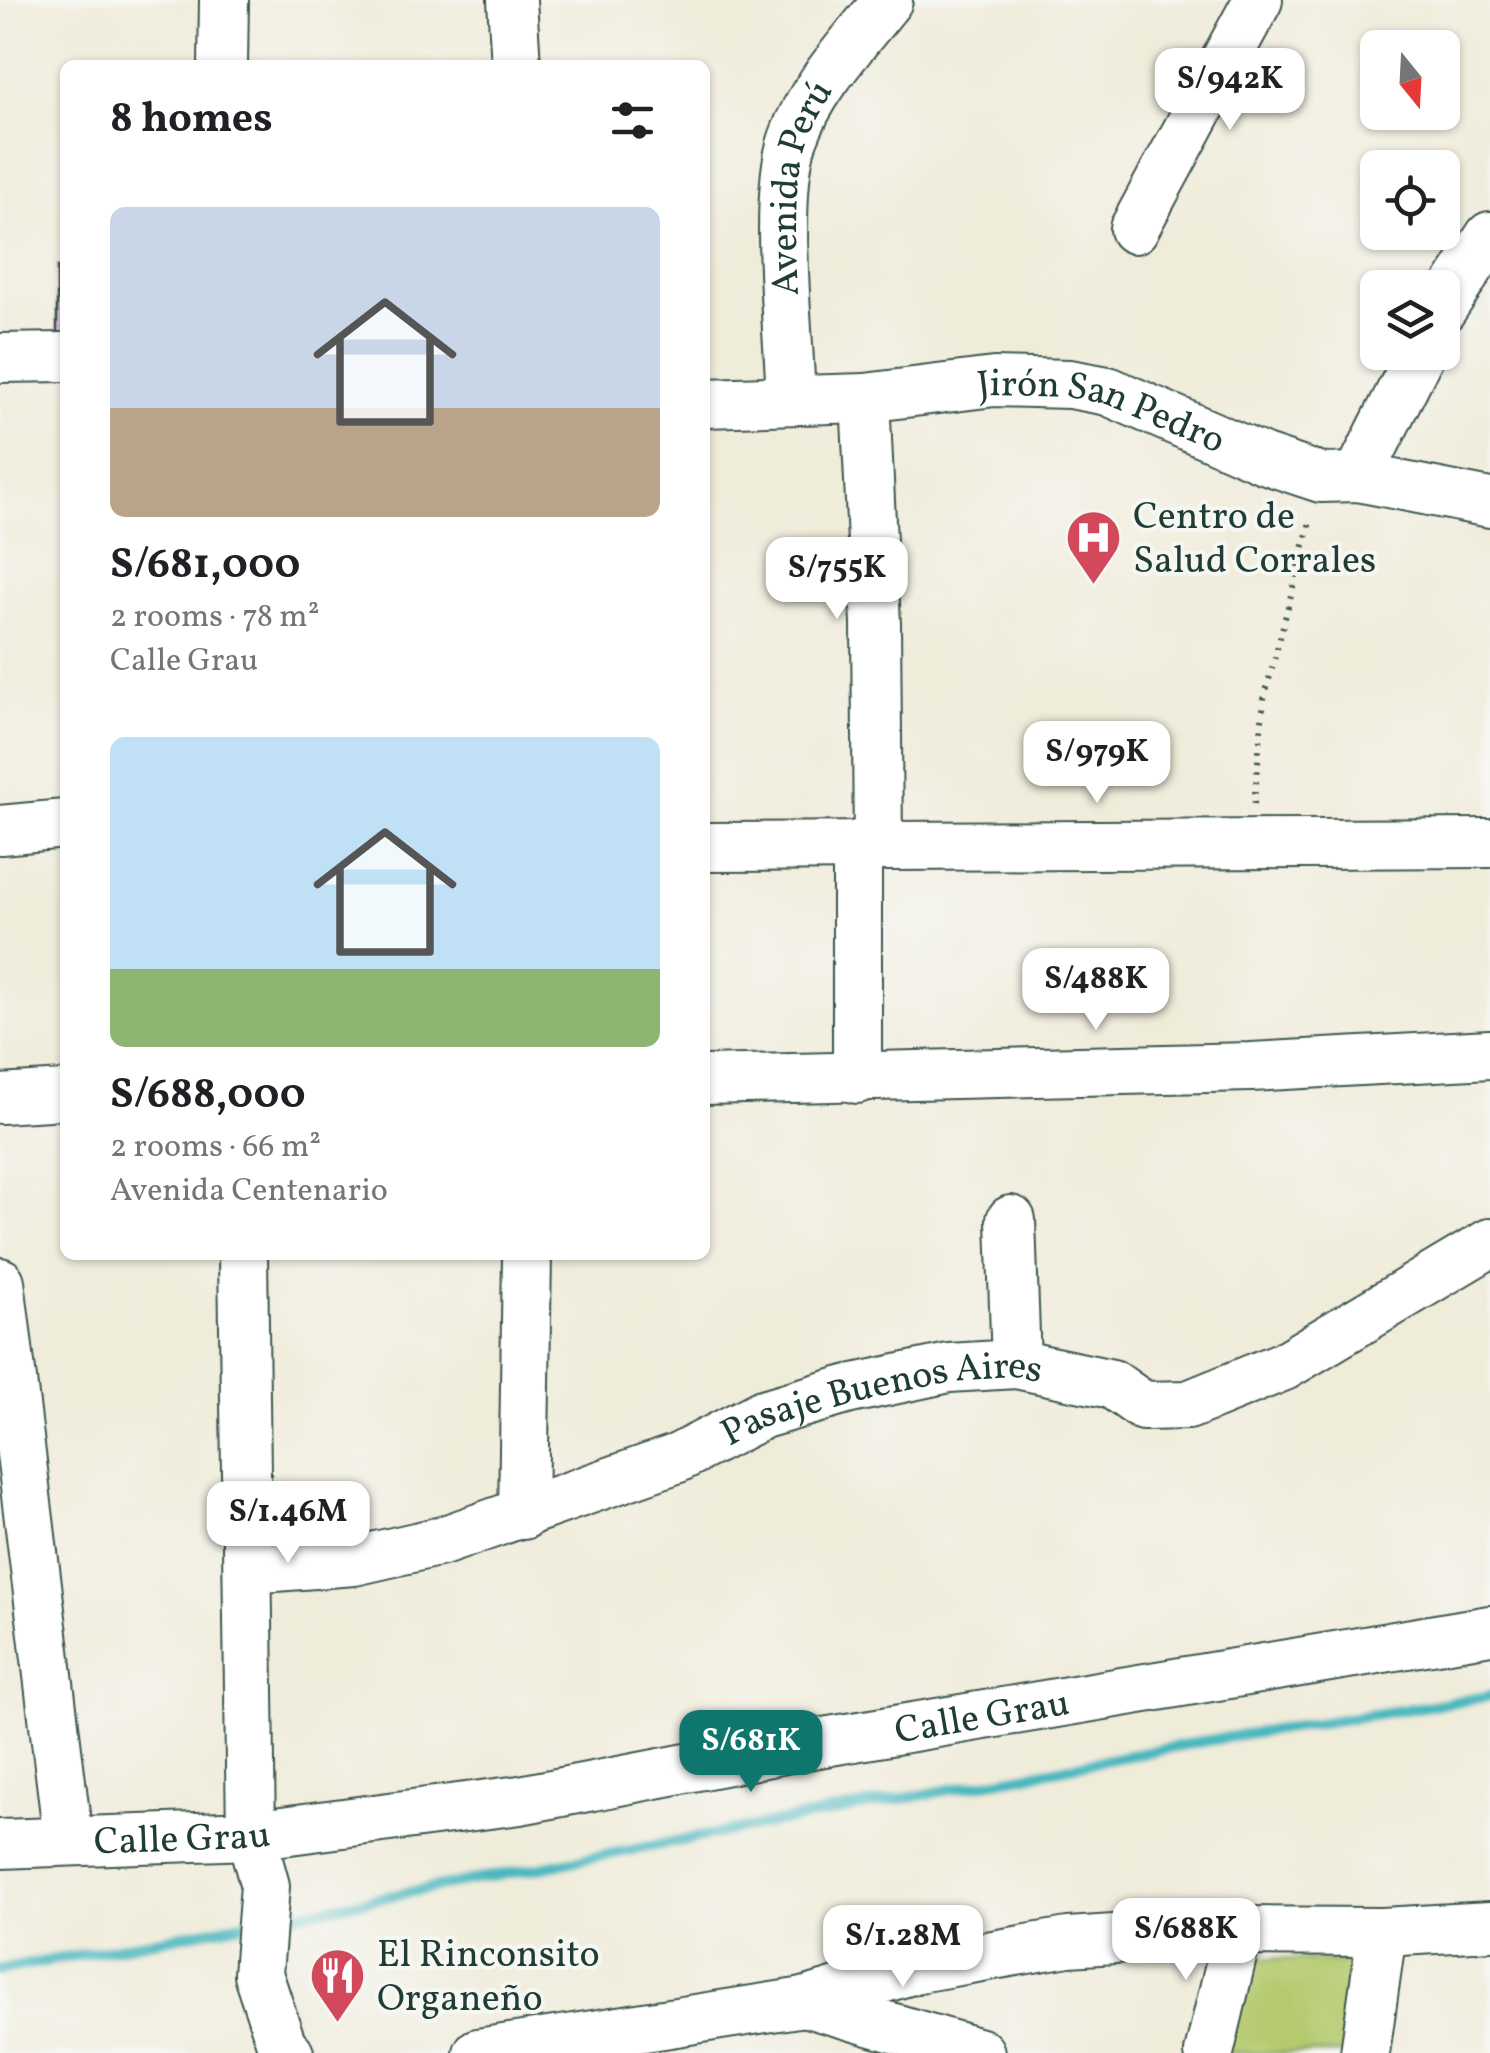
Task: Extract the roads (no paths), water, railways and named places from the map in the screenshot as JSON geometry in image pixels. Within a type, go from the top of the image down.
[{"type":"street","points":[[223,60],[224,0]]},
{"type":"street","points":[[512,0],[516,60]]},
{"type":"street","name":"Avenida Perú","points":[[791,400],[784,181],[793,139],[824,81],[888,0]]},
{"type":"street","points":[[1134,229],[1258,0]]},
{"type":"street","points":[[1460,282],[1490,236]]},
{"type":"street","points":[[0,358],[60,356]]},
{"type":"street","points":[[1340,478],[1409,370]]},
{"type":"street","name":"Jirón San Pedro","points":[[710,403],[864,398],[994,382],[1070,384],[1108,391],[1264,460],[1340,478],[1490,503]]},
{"type":"street","points":[[857,1079],[876,624],[864,398]]},
{"type":"street","points":[[0,830],[60,824]]},
{"type":"street","points":[[710,847],[1490,843]]},
{"type":"street","points":[[710,1080],[1251,1068],[1490,1054]]},
{"type":"street","points":[[0,1099],[60,1095]]},
{"type":"street","points":[[1012,1220],[1016,1364]]},
{"type":"street","name":"Pasaje Buenos Aires","points":[[250,1569],[354,1562],[522,1515],[678,1458],[763,1414],[850,1388],[949,1368],[1016,1364],[1112,1384],[1144,1406],[1188,1404],[1284,1366],[1490,1243]]},
{"type":"street","points":[[243,1260],[251,1835],[264,1886],[258,1974],[282,2046],[289,2053]]},
{"type":"street","points":[[522,1515],[527,1260]]},
{"type":"street","points":[[0,1282],[68,1839]]},
{"type":"street","name":"Calle Grau","points":[[0,1844],[251,1835],[520,1800],[806,1745],[1490,1630]]},
{"type":"street","points":[[478,2053],[804,2002],[918,1968],[1068,1942],[1238,1932],[1382,1932],[1490,1926]]},
{"type":"street","points":[[1210,2053],[1238,1932]]},
{"type":"street","points":[[1366,2053],[1382,1932]]},
{"type":"street","points":[[804,2002],[980,2053]]},
{"type":"waterway","points":[[274,1918],[1205,1741],[1490,1696]]},
{"type":"waterway","points":[[0,1970],[251,1922]]},
{"type":"place","name":"Centro de Salud Corrales","points":[[1094,586]]},
{"type":"place","name":"El Rinconsito Organeño","points":[[338,2024]]}]
